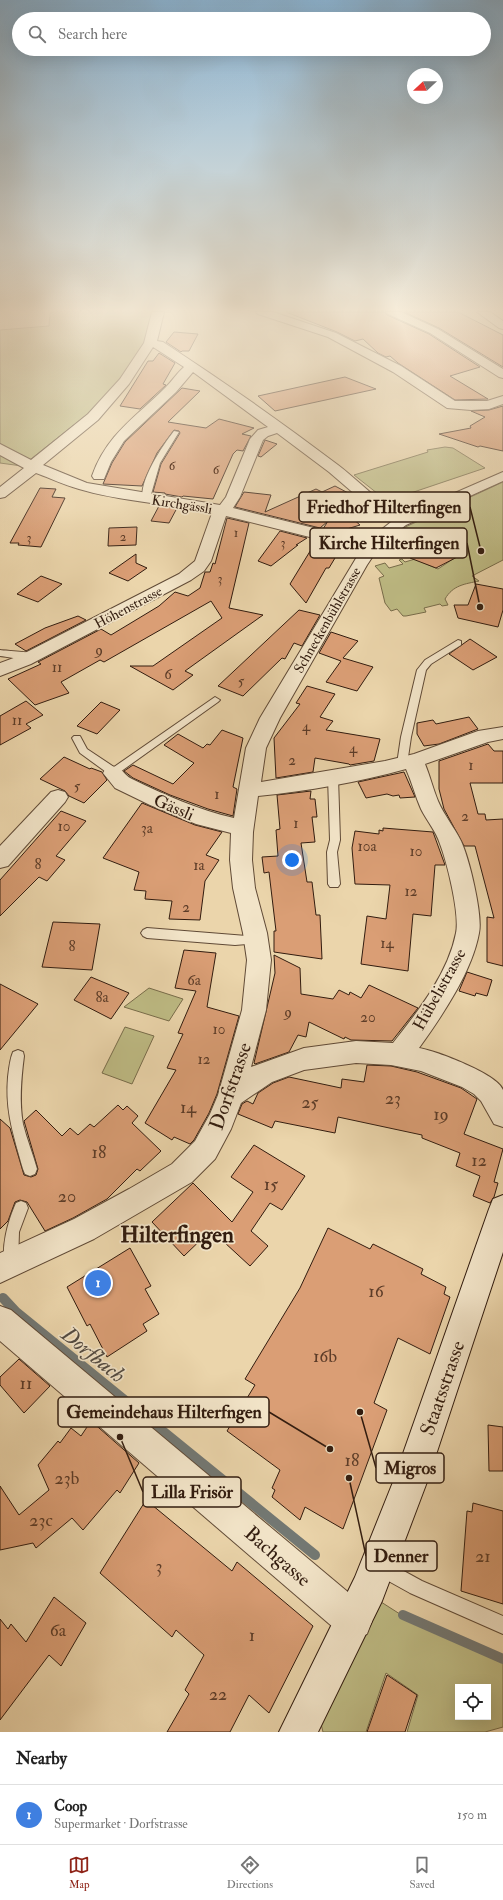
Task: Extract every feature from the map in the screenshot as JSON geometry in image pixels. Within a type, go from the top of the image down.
[{"type":"street","points":[[0,494],[93,417],[114,393]]},
{"type":"street","points":[[99,476],[109,453],[125,430],[167,393]]},
{"type":"street","points":[[231,393],[334,469],[384,512],[401,522]]},
{"type":"street","points":[[433,393],[450,404],[457,406],[489,405],[503,400]]},
{"type":"street","name":"Höhenstrasse","points":[[0,670],[36,654],[179,580],[198,568],[203,561],[222,510],[233,497],[257,439],[264,433],[278,428]]},
{"type":"street","name":"Kirchgässli","points":[[0,448],[10,455],[34,466],[83,486],[116,494],[222,510],[292,525],[370,547]]},
{"type":"street","name":"Schneckenbühlstrasse","points":[[249,790],[256,748],[270,718],[370,547],[380,536],[401,522],[503,476]]},
{"type":"street","points":[[249,790],[279,787],[407,762],[464,743],[503,733]]},
{"type":"street","name":"Hübelistrasse","points":[[398,1055],[423,1022],[454,970],[469,931],[465,900],[451,844],[407,762]]},
{"type":"street","name":"Gässli","points":[[113,773],[122,783],[157,800],[203,819],[242,828]]},
{"type":"street","name":"Dorfstrasse","points":[[5,1265],[84,1229],[139,1199],[182,1173],[205,1150],[221,1120],[231,1095],[254,1010],[259,960],[244,888],[241,860],[242,828],[249,790]]},
{"type":"street","points":[[0,860],[58,797]]},
{"type":"street","points":[[231,1095],[263,1074],[304,1059],[356,1052],[398,1055],[422,1060],[472,1079],[483,1086],[490,1093],[503,1115]]},
{"type":"street","name":"Staatsstrasse","points":[[298,1732],[354,1621],[378,1566],[408,1488],[503,1209]]},
{"type":"street","name":"Bachgasse","points":[[0,1321],[354,1621]]},
{"type":"lane","points":[[146,498],[150,478],[159,455],[176,432]]},
{"type":"lane","points":[[407,762],[406,737],[422,670],[428,662],[458,643]]},
{"type":"lane","points":[[0,653],[20,656],[36,654]]},
{"type":"lane","points":[[113,773],[215,700]]},
{"type":"lane","name":"Gässli","points":[[77,738],[80,749],[94,760],[107,767],[113,773]]},
{"type":"lane","points":[[333,777],[335,840],[332,852],[334,884]]},
{"type":"lane","points":[[147,933],[235,940],[256,940]]},
{"type":"lane","points":[[18,1056],[13,1079],[16,1120],[30,1169]]},
{"type":"lane","name":"Dorfstrasse","points":[[5,1265],[12,1232],[21,1208]]},
{"type":"lane","points":[[378,1566],[416,1586],[503,1625]]},
{"type":"shaded area","points":[[0,393],[114,393],[22,466],[0,463]]},
{"type":"shaded area","points":[[445,447],[453,448],[485,468],[387,501],[354,475],[428,452],[427,450]]},
{"type":"shaded area","points":[[503,482],[503,560],[472,576],[479,581],[460,586],[448,594],[445,599],[448,605],[442,606],[440,604],[424,608],[426,612],[406,616],[403,616],[397,609],[391,611],[385,603],[379,578],[384,576],[375,566],[385,563],[389,568],[403,564],[399,560],[402,559],[405,562],[415,559],[438,569],[462,553],[446,544],[434,548],[427,544],[421,546],[407,532],[401,529]]},
{"type":"shaded area","points":[[149,988],[183,999],[169,1021],[124,1007]]},
{"type":"shaded area","points":[[125,1027],[154,1036],[132,1084],[102,1073]]},
{"type":"shaded area","points":[[367,1593],[403,1616],[503,1659],[503,1727],[485,1732],[407,1732],[418,1695],[386,1673],[366,1732],[323,1732],[315,1699]]},
{"type":"building","points":[[128,393],[158,393],[140,409],[120,406]]},
{"type":"building","points":[[177,393],[198,393],[168,422],[206,428],[219,419],[254,428],[242,434],[251,436],[243,451],[237,450],[233,454],[213,499],[182,497],[153,492],[161,464],[180,433],[179,431],[174,430],[157,453],[142,486],[103,484],[112,463],[125,442]]},
{"type":"building","points":[[273,393],[358,393],[275,411],[258,396]]},
{"type":"building","points":[[444,393],[478,393],[488,399],[455,400]]},
{"type":"building","points":[[503,406],[503,451],[480,446],[478,447],[439,434],[471,428],[470,426],[485,417],[471,411],[489,410]]},
{"type":"building","points":[[265,440],[277,444],[261,457],[258,456]]},
{"type":"building","points":[[335,486],[352,495],[335,503],[360,525],[337,532],[323,529],[328,521],[320,528],[235,507],[244,492],[271,495],[265,512],[316,489],[322,492]]},
{"type":"building","points":[[40,488],[56,489],[52,497],[65,498],[41,547],[10,543]]},
{"type":"building","points":[[159,506],[177,508],[169,523],[151,521]]},
{"type":"building","points":[[227,518],[249,523],[229,608],[263,615],[185,671],[193,675],[173,690],[130,666],[153,666],[222,618],[211,601],[104,662],[100,660],[61,682],[69,693],[35,705],[8,679],[41,664],[38,662],[101,629],[111,635],[159,606],[175,592],[188,596],[200,588],[205,572],[210,572],[213,563],[215,564]]},
{"type":"building","points":[[137,527],[136,545],[108,546],[109,528]]},
{"type":"building","points":[[280,531],[307,538],[296,545],[298,545],[271,566],[258,561]]},
{"type":"building","points":[[446,544],[463,554],[436,568],[410,558],[431,547],[434,550]]},
{"type":"building","points":[[312,548],[338,553],[329,568],[326,568],[306,603],[290,584]]},
{"type":"building","points":[[136,554],[136,563],[147,568],[128,581],[109,573]]},
{"type":"building","points":[[41,576],[62,584],[38,602],[17,594]]},
{"type":"building","points":[[476,584],[503,589],[503,610],[498,627],[458,618],[454,605],[468,605]]},
{"type":"building","points":[[299,610],[320,615],[302,646],[294,643],[285,659],[282,658],[243,696],[218,686]]},
{"type":"building","points":[[78,616],[86,620],[26,651],[15,644],[45,628]]},
{"type":"building","points":[[331,632],[358,641],[343,658],[373,667],[357,691],[326,682],[341,661],[319,653]]},
{"type":"building","points":[[470,639],[497,657],[473,670],[449,654]]},
{"type":"building","points":[[307,686],[335,694],[320,717],[333,721],[326,730],[380,739],[374,761],[350,765],[315,758],[313,772],[276,778],[274,738],[300,704],[296,703]]},
{"type":"building","points":[[26,701],[43,715],[26,724],[31,728],[0,745],[0,716]]},
{"type":"building","points":[[101,702],[120,710],[97,734],[77,726]]},
{"type":"building","points":[[469,717],[478,729],[439,744],[424,746],[417,734],[417,723],[433,720],[436,724]]},
{"type":"building","points":[[222,730],[243,738],[233,787],[237,789],[233,816],[208,809],[170,795],[133,778],[124,771],[133,765],[173,784],[194,763],[164,745],[178,734],[203,748],[207,744],[210,745]]},
{"type":"building","points":[[488,744],[494,751],[503,751],[503,783],[470,783],[478,814],[485,814],[486,820],[503,819],[503,966],[487,962],[487,917],[494,918],[475,846],[464,846],[444,809],[439,789],[439,761]]},
{"type":"building","points":[[64,757],[90,769],[91,768],[102,772],[107,780],[84,803],[69,796],[65,791],[40,779]]},
{"type":"building","points":[[404,772],[415,797],[400,798],[399,795],[393,796],[387,794],[366,798],[358,782]]},
{"type":"building","points":[[311,791],[310,799],[315,799],[317,817],[312,817],[315,842],[301,843],[307,882],[312,882],[316,915],[320,915],[322,959],[274,952],[274,931],[276,931],[269,872],[264,873],[262,857],[278,856],[276,830],[280,829],[277,795]]},
{"type":"building","points":[[142,803],[195,825],[222,832],[206,855],[219,860],[205,881],[200,920],[169,919],[172,901],[145,899],[146,891],[134,890],[139,872],[103,858]]},
{"type":"building","points":[[61,811],[86,821],[56,856],[65,860],[47,881],[39,877],[0,916],[0,880]]},
{"type":"building","points":[[383,828],[433,832],[445,865],[435,865],[431,916],[413,914],[408,971],[361,964],[367,916],[386,919],[390,885],[355,884],[352,848],[355,831],[379,834],[379,830],[383,831]]},
{"type":"building","points":[[53,922],[100,924],[92,970],[42,967]]},
{"type":"building","points":[[184,950],[216,953],[207,1007],[239,1016],[217,1094],[209,1113],[194,1140],[190,1144],[174,1137],[172,1140],[145,1123],[176,1070],[167,1068],[183,1034],[178,1033],[196,991],[175,988]]},
{"type":"building","points":[[274,955],[300,968],[301,994],[333,999],[339,990],[349,995],[350,992],[361,998],[369,985],[418,1008],[392,1041],[351,1040],[345,1037],[344,1039],[309,1022],[306,1037],[298,1035],[289,1052],[255,1064],[275,973]]},
{"type":"building","points":[[467,972],[492,980],[487,996],[476,993],[475,996],[459,991]]},
{"type":"building","points":[[91,977],[129,993],[111,1019],[74,1000]]},
{"type":"building","points":[[0,984],[38,1004],[0,1050]]},
{"type":"building","points":[[367,1065],[391,1066],[417,1072],[461,1088],[477,1099],[464,1134],[503,1149],[494,1182],[498,1183],[494,1197],[490,1203],[473,1196],[480,1176],[456,1166],[460,1153],[422,1138],[422,1135],[338,1117],[335,1133],[275,1121],[272,1128],[238,1114],[242,1104],[247,1101],[253,1104],[258,1093],[273,1083],[289,1077],[341,1088],[342,1079],[364,1082]]},
{"type":"building","points":[[118,1105],[123,1110],[127,1106],[138,1116],[132,1123],[161,1151],[140,1171],[137,1169],[107,1199],[73,1218],[45,1231],[27,1202],[20,1200],[15,1202],[8,1221],[0,1229],[0,1119],[10,1128],[24,1175],[31,1177],[36,1175],[38,1169],[24,1121],[36,1110],[62,1136],[70,1128],[78,1135],[90,1124],[94,1127]]},
{"type":"building","points":[[254,1145],[305,1176],[282,1210],[270,1203],[251,1231],[268,1246],[250,1266],[211,1230],[184,1256],[152,1222],[193,1183],[232,1222],[253,1192],[231,1177]]},
{"type":"building","points":[[328,1228],[370,1249],[373,1244],[423,1269],[421,1274],[446,1287],[444,1294],[450,1297],[430,1354],[398,1338],[374,1403],[387,1410],[343,1529],[305,1507],[300,1520],[272,1497],[275,1490],[272,1488],[280,1470],[227,1431],[255,1385],[245,1379],[300,1288]]},
{"type":"building","points":[[130,1248],[151,1286],[145,1289],[159,1314],[143,1324],[147,1331],[107,1357],[90,1324],[87,1326],[67,1287]]},
{"type":"building","points":[[19,1359],[50,1386],[24,1413],[0,1385],[0,1377]]},
{"type":"building","points":[[91,1421],[139,1463],[120,1493],[117,1490],[83,1530],[72,1518],[36,1548],[33,1543],[0,1550],[0,1486],[19,1515],[49,1490],[38,1465],[58,1441],[60,1443],[71,1428],[81,1436]]},
{"type":"building","points":[[488,1425],[503,1427],[503,1471],[489,1471]]},
{"type":"building","points":[[146,1500],[232,1571],[237,1562],[313,1626],[269,1713],[249,1695],[230,1732],[167,1732],[189,1694],[185,1690],[204,1655],[176,1630],[172,1637],[100,1573]]},
{"type":"building","points":[[473,1503],[503,1511],[503,1604],[461,1591],[467,1511],[472,1512]]},
{"type":"building","points":[[54,1597],[86,1623],[61,1666],[49,1655],[0,1720],[0,1619],[8,1629],[11,1624],[26,1642]]},
{"type":"building","points":[[387,1675],[417,1695],[405,1732],[367,1732]]},
{"type":"waterway","name":"Dorfbach","points":[[3,1298],[16,1312],[315,1555]]},
{"type":"waterway","name":"Dorfbach","points":[[403,1615],[503,1659]]},
{"type":"place","name":"Friedhof Hilterfingen","points":[[481,551]]},
{"type":"place","name":"Kirche Hilterfingen","points":[[480,607]]},
{"type":"place","name":"Coop","points":[[98,1283]]},
{"type":"place","name":"Migros","points":[[360,1412]]},
{"type":"place","name":"Lilla Frisör","points":[[120,1437]]},
{"type":"place","name":"Gemeindehaus Hilterfngen","points":[[330,1449]]},
{"type":"place","name":"Denner","points":[[349,1478]]},
{"type":"district","name":"Hilterfingen","points":[[177,1234]]}]
